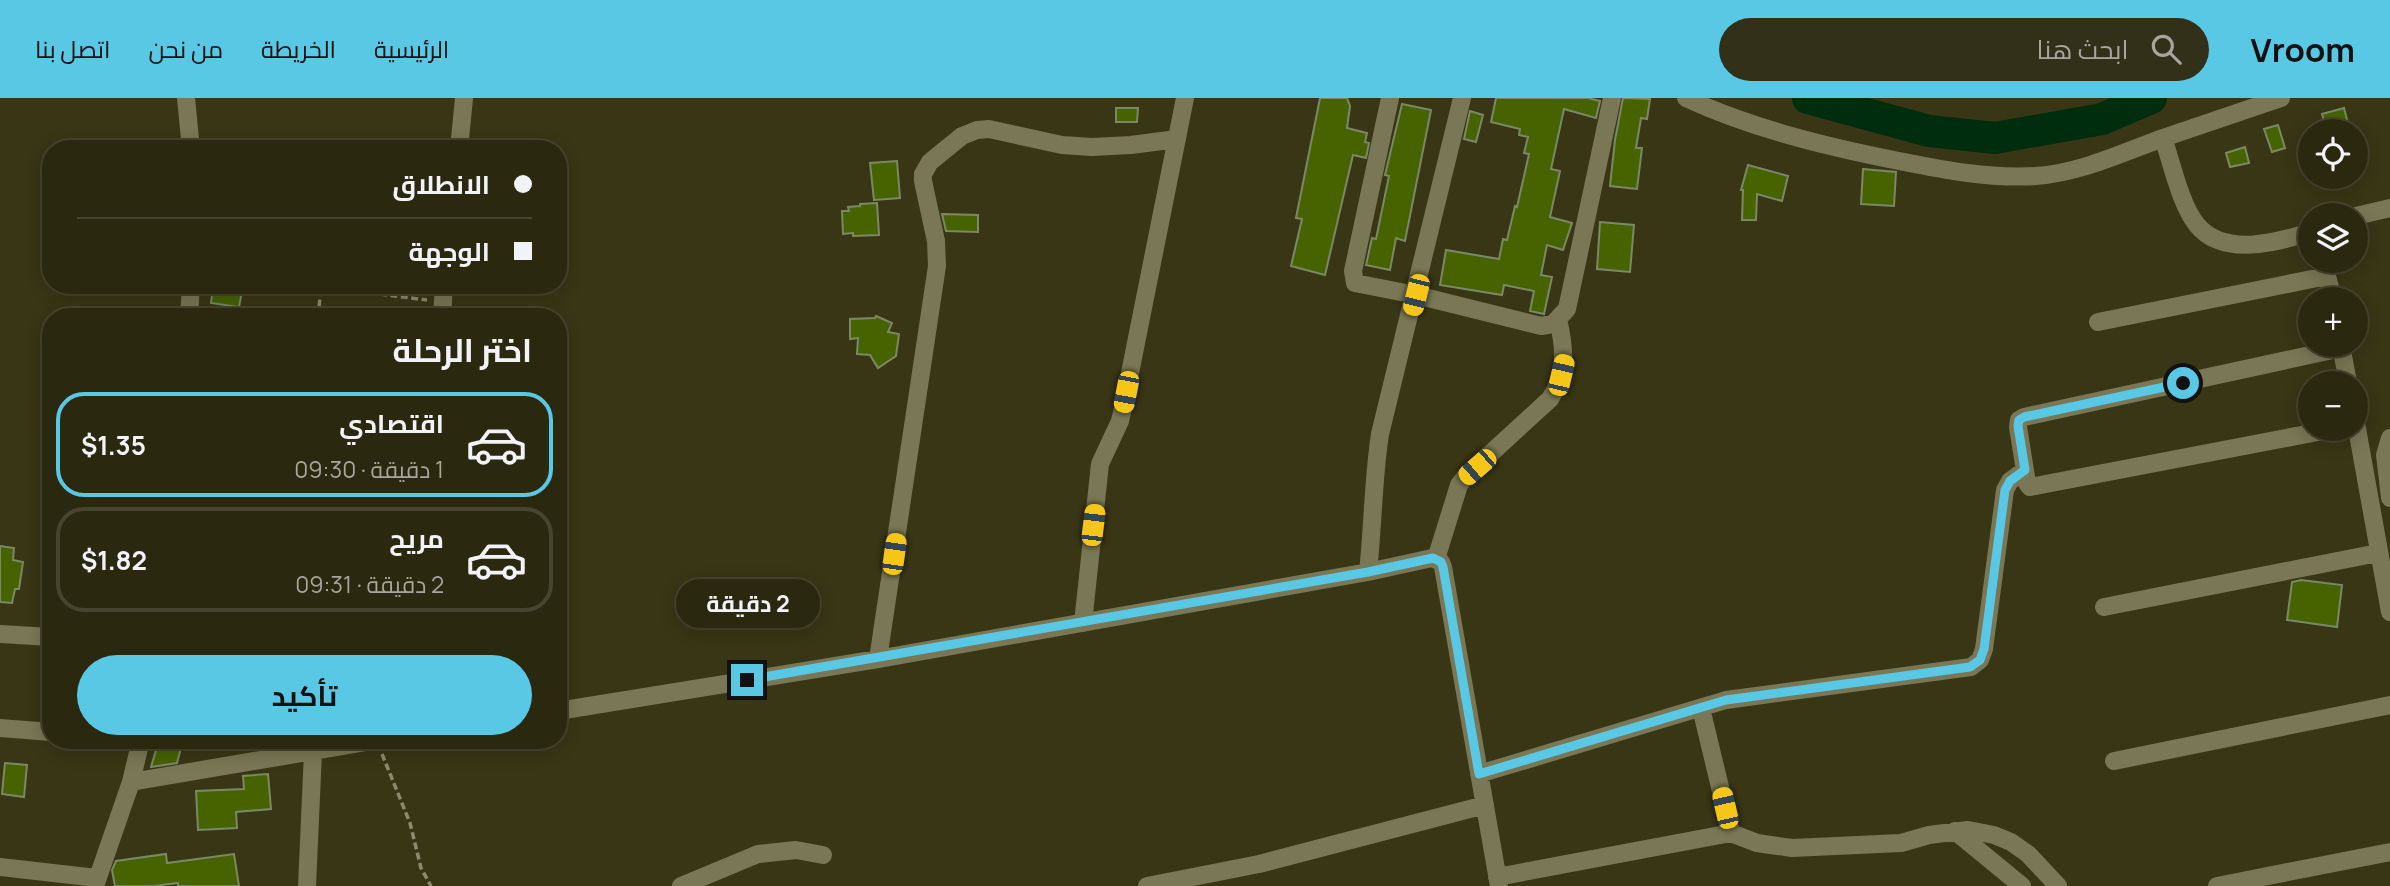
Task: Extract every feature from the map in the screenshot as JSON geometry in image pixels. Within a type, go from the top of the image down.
[{"type":"street","points":[[186,98],[190,140]]},
{"type":"street","points":[[460,140],[464,98]]},
{"type":"street","points":[[1083,622],[1100,464],[1120,421],[1185,98]]},
{"type":"street","points":[[1390,98],[1353,277],[1356,283],[1541,326],[1553,324],[1567,309],[1612,98]]},
{"type":"street","points":[[1368,572],[1373,526],[1374,473],[1380,434],[1462,98]]},
{"type":"street","points":[[1686,98],[1707,108],[1845,151],[1952,172],[1995,176],[2037,176],[2074,170],[2281,98]]},
{"type":"street","points":[[878,659],[937,267],[936,241],[923,181],[925,167],[962,136],[977,130],[989,129],[1078,147],[1131,145],[1177,139]]},
{"type":"street","points":[[2163,138],[2188,209],[2197,225],[2211,237],[2228,243],[2242,244],[2298,237]]},
{"type":"street","points":[[2368,213],[2390,208]]},
{"type":"street","points":[[2098,323],[2303,273]]},
{"type":"street","points":[[1436,559],[1459,485],[1550,399],[1556,389],[1565,358],[1558,319]]},
{"type":"street","points":[[2298,356],[2024,417],[2019,420],[2018,426],[2026,483],[2033,486],[2298,436]]},
{"type":"street","points":[[2390,438],[2385,455],[2390,498]]},
{"type":"street","points":[[2359,441],[2390,612]]},
{"type":"street","points":[[1479,774],[1726,700],[1963,669],[1980,660],[1984,649],[2005,490],[2010,481],[2025,470]]},
{"type":"street","points":[[2104,607],[2378,553]]},
{"type":"street","points":[[567,710],[878,659],[1368,572],[1433,558],[1441,562],[1443,567],[1498,882],[1731,833],[1757,843],[1792,848],[1901,843],[1968,830],[1994,835],[2011,842],[2028,854],[2058,886]]},
{"type":"street","points":[[0,634],[42,636]]},
{"type":"street","points":[[2114,761],[2390,705]]},
{"type":"street","points":[[1701,708],[1731,833]]},
{"type":"street","points":[[0,728],[42,731]]},
{"type":"street","points":[[0,867],[96,882],[131,782],[139,749]]},
{"type":"street","points":[[131,782],[329,749]]},
{"type":"street","points":[[307,886],[313,752]]},
{"type":"street","points":[[1147,886],[1259,864],[1485,805]]},
{"type":"street","points":[[1955,831],[2022,886]]},
{"type":"street","points":[[681,886],[758,854],[796,850],[823,855]]},
{"type":"street","points":[[2217,886],[2390,852]]},
{"type":"path","points":[[382,294],[443,301]]},
{"type":"path","points":[[381,749],[410,823],[421,868],[431,886]]},
{"type":"building","points":[[1320,98],[1347,98],[1350,106],[1347,128],[1367,133],[1365,142],[1369,143],[1366,158],[1353,155],[1325,275],[1291,266],[1302,219],[1296,218]]},
{"type":"building","points":[[1496,98],[1588,98],[1600,101],[1596,118],[1564,109],[1551,169],[1560,171],[1550,217],[1572,223],[1563,250],[1547,245],[1541,275],[1552,277],[1544,314],[1530,311],[1534,291],[1504,285],[1502,295],[1440,285],[1446,250],[1499,259],[1503,239],[1507,240],[1515,206],[1517,207],[1529,154],[1524,153],[1528,137],[1519,135],[1520,129],[1491,122]]},
{"type":"building","points":[[1623,98],[1650,99],[1647,119],[1641,118],[1636,148],[1642,148],[1637,189],[1610,186]]},
{"type":"building","points":[[1402,104],[1431,110],[1405,241],[1396,238],[1390,270],[1366,265],[1372,238],[1376,239],[1389,176],[1385,175]]},
{"type":"building","points":[[1116,108],[1138,108],[1137,122],[1116,122]]},
{"type":"building","points":[[2344,108],[2347,119],[2323,119],[2322,114]]},
{"type":"building","points":[[1470,111],[1483,115],[1476,142],[1464,139]]},
{"type":"building","points":[[2278,125],[2285,148],[2272,152],[2264,129]]},
{"type":"building","points":[[2245,147],[2249,163],[2230,167],[2226,153]]},
{"type":"building","points":[[897,161],[900,198],[874,200],[870,163]]},
{"type":"building","points":[[1748,165],[1788,176],[1782,201],[1757,194],[1756,220],[1742,220],[1741,190]]},
{"type":"building","points":[[1863,169],[1896,172],[1894,206],[1861,204]]},
{"type":"building","points":[[877,203],[879,235],[843,234],[842,211],[849,211],[848,207],[860,204]]},
{"type":"building","points":[[942,214],[978,215],[978,232],[946,231]]},
{"type":"building","points":[[1600,222],[1634,225],[1630,272],[1597,269]]},
{"type":"building","points":[[212,294],[241,294],[239,307],[211,303]]},
{"type":"building","points":[[876,316],[892,323],[888,332],[899,334],[896,356],[878,368],[870,355],[857,354],[858,338],[850,339],[850,319]]},
{"type":"building","points":[[0,546],[14,548],[13,560],[23,562],[19,589],[15,589],[12,603],[0,602]]},
{"type":"building","points":[[2301,580],[2342,585],[2337,627],[2287,620],[2292,582]]},
{"type":"building","points":[[156,749],[181,749],[177,763],[151,767]]},
{"type":"building","points":[[5,763],[27,765],[24,797],[2,794]]},
{"type":"building","points":[[268,774],[271,809],[236,812],[237,828],[198,830],[196,791],[244,789],[243,776]]},
{"type":"building","points":[[166,854],[167,863],[234,854],[239,886],[178,886],[178,883],[115,886],[112,870],[116,861]]},
{"type":"waterway","points":[[1808,98],[1929,131],[1995,138],[2102,119],[2151,98]]},
{"type":"route","points":[[747,680],[1368,572],[1433,558],[1441,562],[1443,567],[1479,774],[1726,700],[1970,667],[1980,660],[1984,649],[2005,490],[2010,481],[2025,470],[2019,420],[2183,383]]}]
